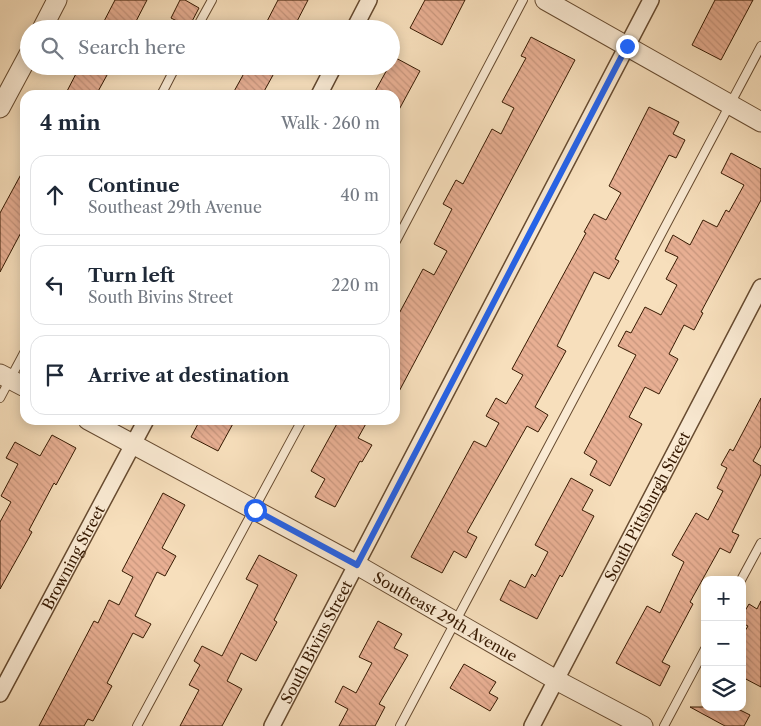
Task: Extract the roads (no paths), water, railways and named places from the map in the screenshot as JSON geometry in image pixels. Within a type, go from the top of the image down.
[{"type":"street","points":[[47,20],[57,0]]},
{"type":"street","points":[[359,20],[369,0]]},
{"type":"street","points":[[546,0],[761,122]]},
{"type":"street","name":"South Bivins Street","points":[[272,726],[652,0]]},
{"type":"street","points":[[0,108],[20,71]]},
{"type":"street","points":[[322,90],[329,75]]},
{"type":"street","name":"South Pittsburgh Street","points":[[532,726],[558,681],[761,287]]},
{"type":"street","name":"Southeast 29th Avenue","points":[[97,425],[357,565],[558,681],[643,726]]},
{"type":"street","name":"Browning Street","points":[[0,694],[143,425]]},
{"type":"lane","points":[[201,20],[212,0]]},
{"type":"lane","points":[[400,234],[523,0]]},
{"type":"lane","points":[[400,726],[761,46]]},
{"type":"lane","points":[[164,90],[171,75]]},
{"type":"lane","points":[[0,398],[12,380],[20,362]]},
{"type":"lane","points":[[137,726],[299,425]]},
{"type":"lane","points":[[743,576],[761,543]]},
{"type":"lane","points":[[664,726],[701,657]]}]
